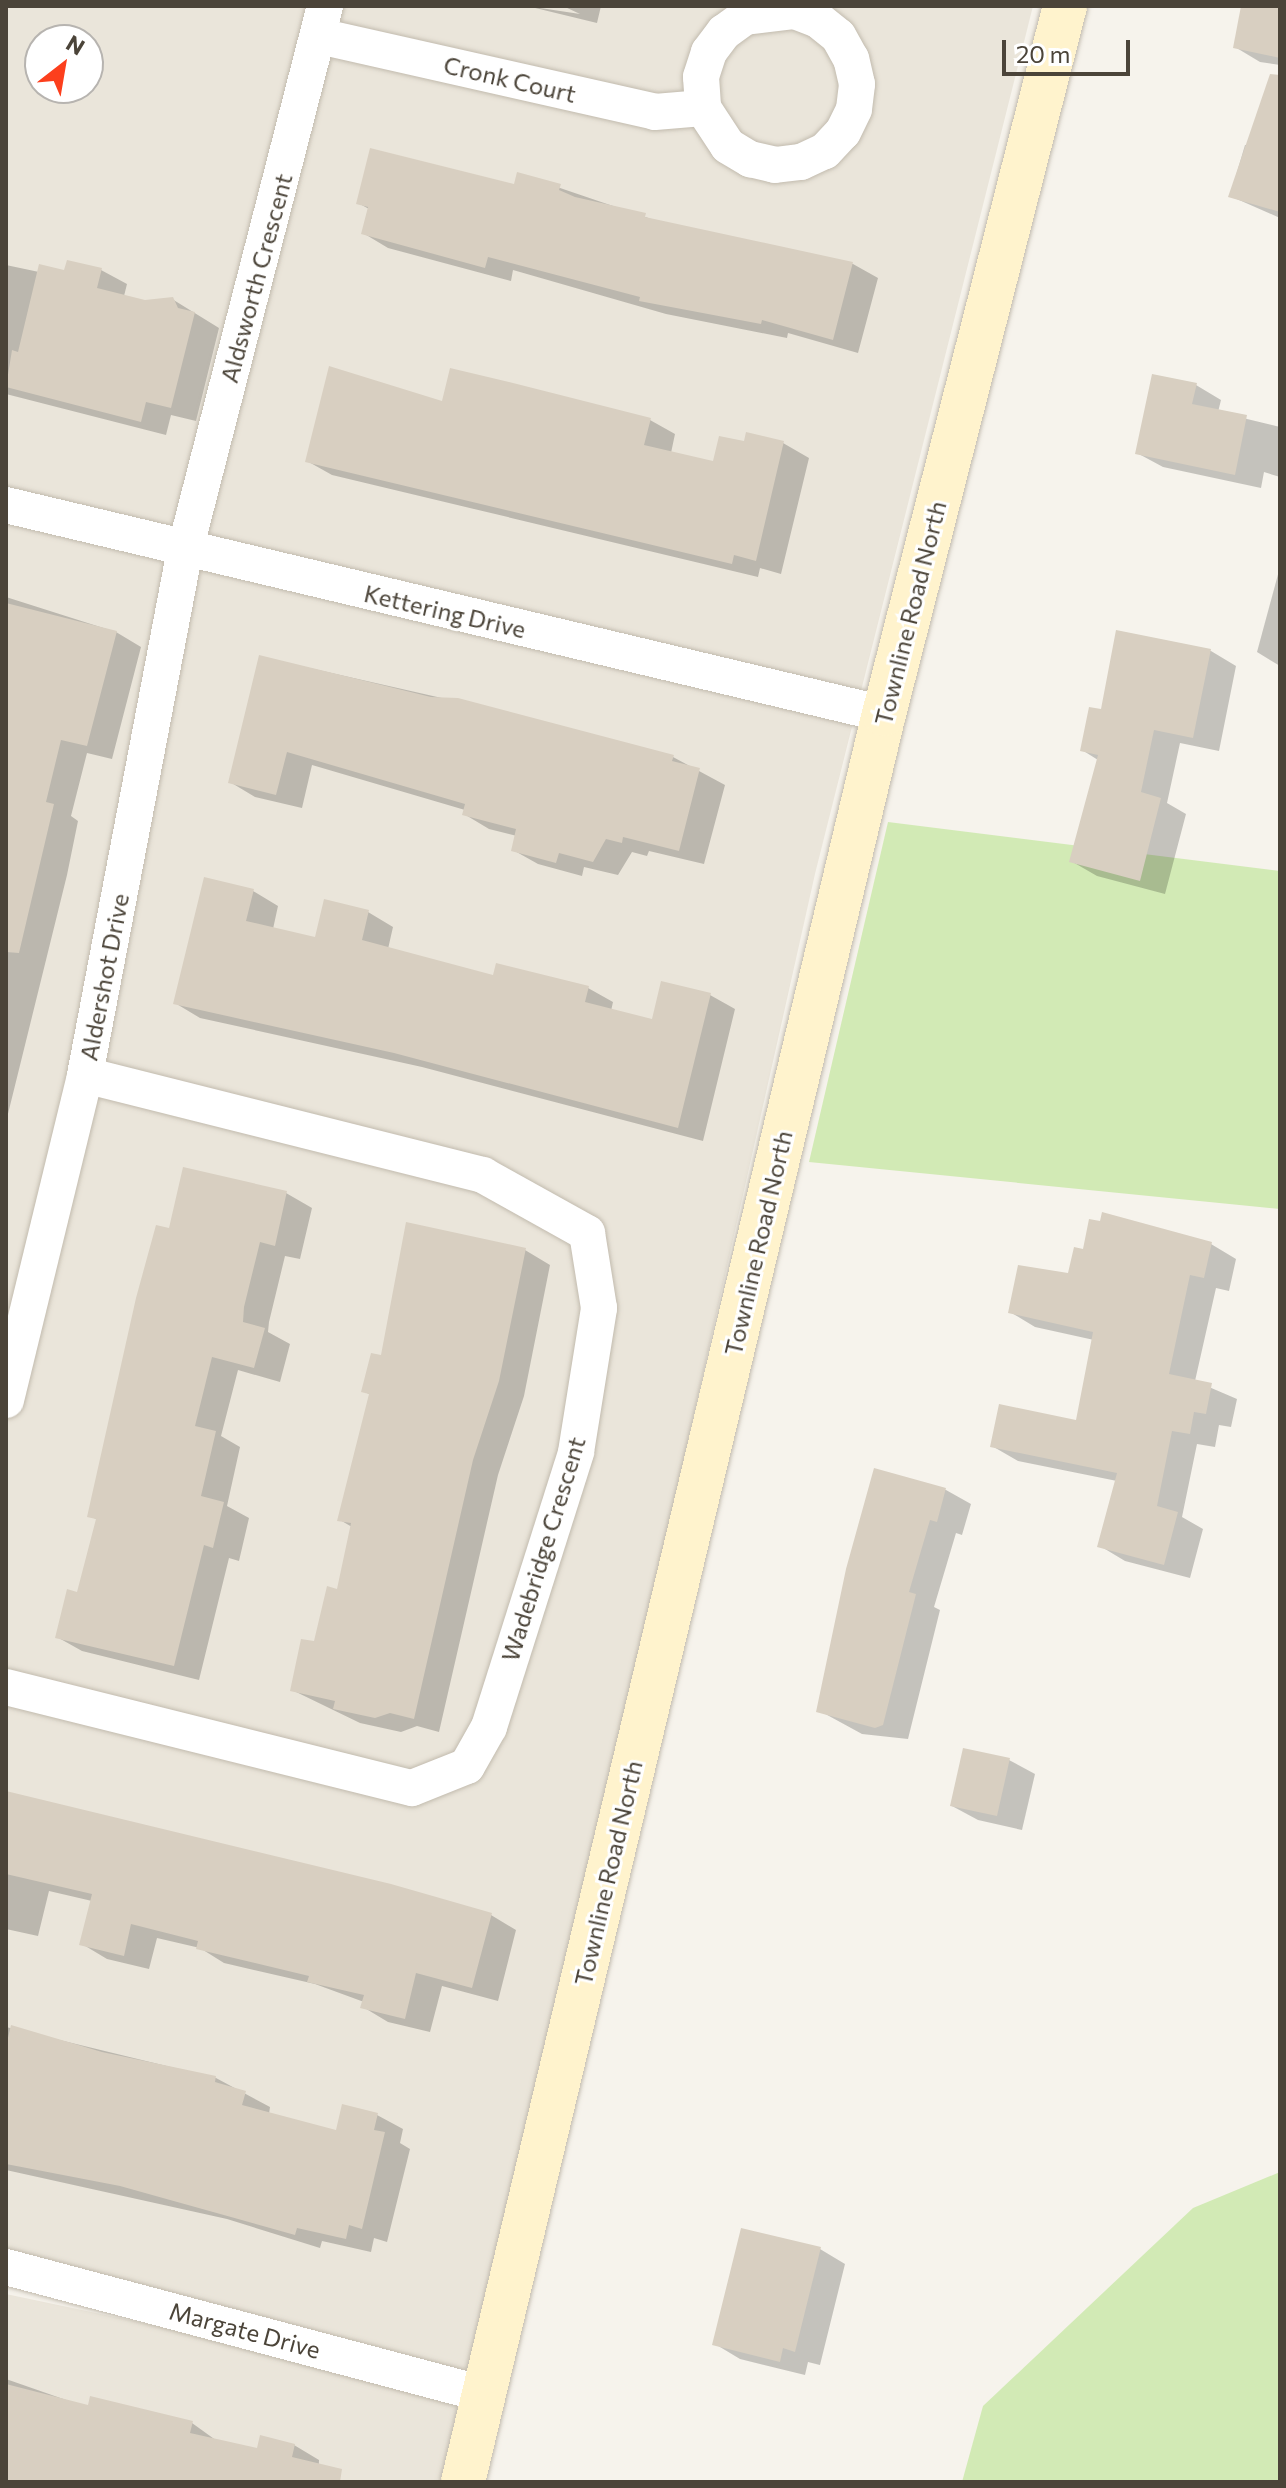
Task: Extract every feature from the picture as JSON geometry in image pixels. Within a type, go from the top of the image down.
[{"type":"main road","name":"Townline Road North","points":[[463,2482],[884,714],[1065,6]]},
{"type":"street","points":[[795,11],[818,20],[851,59],[857,84],[854,109],[825,151],[801,162],[775,165],[750,159],[728,146],[703,108],[701,77],[709,52],[724,32],[745,17],[795,11]]},
{"type":"street","name":"Cronk Court","points":[[322,21],[655,112],[703,108]]},
{"type":"street","name":"Aldsworth Crescent","points":[[185,550],[322,21]]},
{"type":"street","name":"Kettering Drive","points":[[6,505],[884,714]]},
{"type":"street","name":"Aldershot Drive","points":[[6,1400],[85,1075],[185,550]]},
{"type":"street","name":"Wadebridge Crescent","points":[[6,1687],[412,1788],[467,1766],[489,1727],[576,1452],[599,1308],[587,1233],[483,1175],[85,1075]]},
{"type":"street","name":"Margate Drive","points":[[6,2267],[484,2394]]},
{"type":"shaded area","points":[[6,6],[1033,6],[815,874],[478,2377],[6,2264]]},
{"type":"shaded area","points":[[6,2294],[498,2398],[477,2482],[6,2482]]},
{"type":"green space","points":[[888,822],[1280,871],[1280,1209],[809,1162]]},
{"type":"green space","points":[[1280,2172],[1280,2482],[962,2482],[983,2406],[1193,2208]]},
{"type":"building","points":[[1241,6],[1280,6],[1280,58],[1233,48]]},
{"type":"building","points":[[1270,74],[1280,75],[1280,212],[1228,197]]},
{"type":"building","points":[[370,148],[514,184],[517,172],[561,184],[559,190],[575,197],[646,213],[645,217],[853,262],[833,340],[762,320],[761,324],[639,301],[640,297],[488,257],[485,268],[361,234],[368,207],[356,204]]},
{"type":"building","points":[[67,260],[102,268],[97,288],[145,300],[173,297],[178,308],[195,312],[171,408],[146,402],[141,422],[6,387],[12,350],[18,352],[39,264],[64,270]]},
{"type":"building","points":[[329,366],[442,401],[450,368],[513,383],[651,418],[644,445],[713,461],[719,436],[744,441],[746,432],[784,441],[756,561],[734,555],[732,564],[305,462]]},
{"type":"building","points":[[1152,374],[1197,383],[1192,404],[1247,415],[1235,475],[1135,454]]},
{"type":"building","points":[[6,603],[117,631],[87,746],[61,740],[46,802],[54,804],[19,953],[6,952]]},
{"type":"building","points":[[1116,630],[1211,649],[1193,738],[1154,730],[1141,792],[1161,798],[1140,881],[1069,862],[1098,755],[1080,751],[1089,707],[1101,709]]},
{"type":"building","points":[[259,655],[431,697],[458,698],[674,755],[672,761],[700,768],[679,851],[623,837],[622,843],[606,839],[593,862],[559,853],[556,863],[511,851],[516,829],[462,815],[465,804],[287,752],[276,795],[228,783]]},
{"type":"building","points":[[204,877],[254,889],[246,921],[315,937],[324,899],[369,910],[362,940],[493,975],[496,963],[589,986],[585,1002],[652,1019],[661,981],[711,993],[678,1128],[394,1053],[173,1004]]},
{"type":"building","points":[[183,1167],[287,1191],[275,1246],[260,1242],[244,1307],[243,1322],[265,1328],[254,1368],[212,1357],[195,1426],[216,1431],[201,1496],[224,1502],[213,1548],[204,1545],[174,1666],[55,1638],[67,1589],[77,1592],[96,1519],[87,1517],[136,1298],[156,1225],[169,1228]]},
{"type":"building","points":[[1102,1212],[1212,1242],[1204,1278],[1190,1275],[1169,1374],[1212,1383],[1206,1414],[1194,1412],[1190,1434],[1172,1431],[1157,1506],[1178,1512],[1164,1565],[1097,1547],[1117,1473],[990,1447],[999,1404],[1076,1420],[1093,1332],[1008,1313],[1018,1265],[1068,1273],[1074,1247],[1083,1249],[1089,1219],[1100,1221]]},
{"type":"building","points":[[406,1222],[526,1248],[499,1381],[473,1460],[414,1719],[390,1713],[375,1718],[333,1709],[335,1701],[290,1691],[301,1639],[314,1641],[327,1586],[337,1589],[351,1523],[337,1521],[369,1394],[361,1392],[371,1353],[381,1355]]},
{"type":"building","points":[[874,1468],[946,1488],[937,1522],[930,1520],[909,1592],[916,1594],[883,1725],[875,1728],[816,1712],[846,1569]]},
{"type":"building","points":[[963,1748],[1010,1758],[997,1816],[950,1806]]},
{"type":"building","points":[[6,1791],[391,1884],[492,1913],[472,1988],[416,1973],[405,2019],[360,2008],[364,1995],[307,1982],[309,1976],[196,1949],[198,1941],[131,1924],[124,1956],[79,1945],[92,1894],[6,1874]]},
{"type":"building","points":[[11,2025],[102,2052],[216,2076],[215,2082],[246,2091],[242,2105],[336,2130],[342,2104],[378,2113],[374,2130],[385,2132],[362,2229],[349,2225],[346,2239],[297,2228],[295,2235],[120,2186],[6,2164],[6,2046]]},
{"type":"building","points":[[741,2228],[821,2247],[795,2352],[783,2348],[780,2362],[712,2345]]},
{"type":"building","points":[[6,2384],[88,2405],[90,2396],[193,2421],[190,2433],[257,2448],[260,2435],[295,2444],[292,2457],[342,2469],[340,2482],[6,2482]]}]
